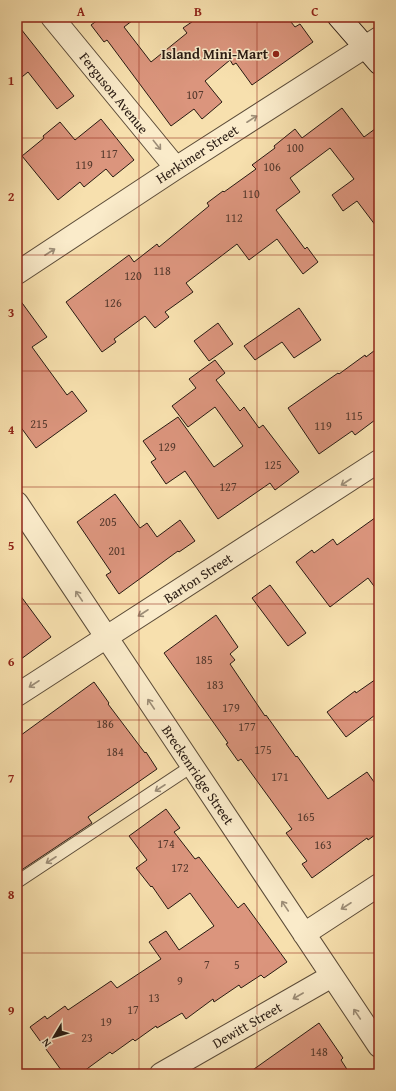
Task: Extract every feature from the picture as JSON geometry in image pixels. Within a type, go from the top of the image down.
[{"type":"street","name":"Ferguson Avenue","points":[[52,17],[176,168]]},
{"type":"street","points":[[339,17],[372,43],[379,64]]},
{"type":"street","name":"Herkimer Street","points":[[17,273],[176,168],[372,43]]},
{"type":"street","name":"Barton Street","points":[[17,695],[379,461]]},
{"type":"street","name":"Breckenridge Street","points":[[17,503],[379,1046]]},
{"type":"street","points":[[304,934],[379,885]]},
{"type":"street","name":"Dewitt Street","points":[[161,1074],[332,976]]},
{"type":"lane","points":[[17,881],[27,876],[192,766]]},
{"type":"building","points":[[102,17],[137,17],[124,27],[151,62],[187,33],[183,28],[199,17],[287,17],[295,27],[300,24],[313,42],[252,85],[236,63],[233,65],[230,60],[205,81],[222,102],[202,119],[194,109],[171,126],[107,40],[104,42],[91,25]]},
{"type":"building","points":[[17,24],[74,96],[57,109],[28,72],[17,81]]},
{"type":"building","points":[[342,108],[364,137],[379,126],[379,230],[357,201],[343,211],[332,195],[354,179],[330,148],[290,178],[300,192],[276,210],[305,249],[307,247],[318,262],[303,274],[277,239],[249,260],[237,244],[186,283],[193,292],[165,312],[169,317],[155,328],[145,316],[114,339],[116,342],[102,352],[66,302],[129,255],[134,262],[157,244],[159,247],[209,206],[207,203],[256,169],[252,165],[275,148],[274,146],[295,129],[302,138]]},
{"type":"building","points":[[101,119],[134,160],[113,177],[106,169],[84,187],[80,182],[58,200],[22,156],[44,138],[43,136],[60,122],[75,140]]},
{"type":"building","points":[[17,296],[47,337],[32,347],[67,395],[72,391],[87,411],[36,448],[17,422]]},
{"type":"building","points":[[299,308],[321,340],[294,358],[282,342],[255,360],[244,346]]},
{"type":"building","points":[[218,323],[233,344],[209,361],[194,341]]},
{"type":"building","points":[[379,347],[379,417],[355,435],[352,431],[319,454],[288,408],[338,373],[339,374],[365,355],[366,357]]},
{"type":"building","points":[[215,360],[225,373],[216,380],[240,411],[244,407],[259,428],[263,425],[299,472],[275,490],[270,483],[218,519],[185,471],[166,484],[151,462],[156,459],[143,441],[178,417],[214,467],[243,446],[215,407],[188,427],[172,406],[196,388],[189,379]]},
{"type":"building","points":[[115,494],[140,528],[147,523],[157,537],[180,520],[195,541],[179,552],[178,551],[119,594],[106,575],[111,572],[77,522]]},
{"type":"building","points":[[379,515],[379,593],[368,578],[330,607],[296,562],[312,550],[314,553],[333,539],[337,545]]},
{"type":"building","points":[[270,585],[306,633],[288,646],[252,598]]},
{"type":"building","points":[[17,591],[51,637],[17,662]]},
{"type":"building","points":[[216,615],[238,647],[230,654],[235,660],[230,664],[265,716],[266,715],[328,799],[367,772],[379,789],[379,832],[368,840],[367,838],[312,878],[302,864],[307,861],[286,833],[292,829],[241,759],[238,761],[226,744],[228,743],[164,653]]},
{"type":"building","points":[[379,677],[379,712],[346,737],[327,712],[355,691],[356,693]]},
{"type":"building","points":[[94,682],[109,703],[108,704],[145,753],[146,752],[157,769],[88,817],[92,823],[17,873],[17,738]]},
{"type":"building","points":[[166,809],[180,828],[174,832],[195,859],[199,857],[238,908],[244,903],[287,962],[264,978],[261,975],[241,988],[239,985],[214,1002],[213,999],[186,1019],[182,1013],[157,1028],[156,1026],[135,1041],[133,1039],[112,1054],[110,1052],[80,1074],[64,1074],[30,1027],[45,1016],[47,1019],[65,1006],[68,1010],[111,981],[117,988],[161,959],[149,942],[166,931],[179,950],[214,926],[190,893],[168,909],[152,886],[151,887],[136,868],[147,860],[129,836]]},
{"type":"building","points":[[319,1023],[343,1058],[341,1060],[350,1074],[247,1074]]},
{"type":"place","name":"Island Mini-Mart","points":[[276,54]]}]
